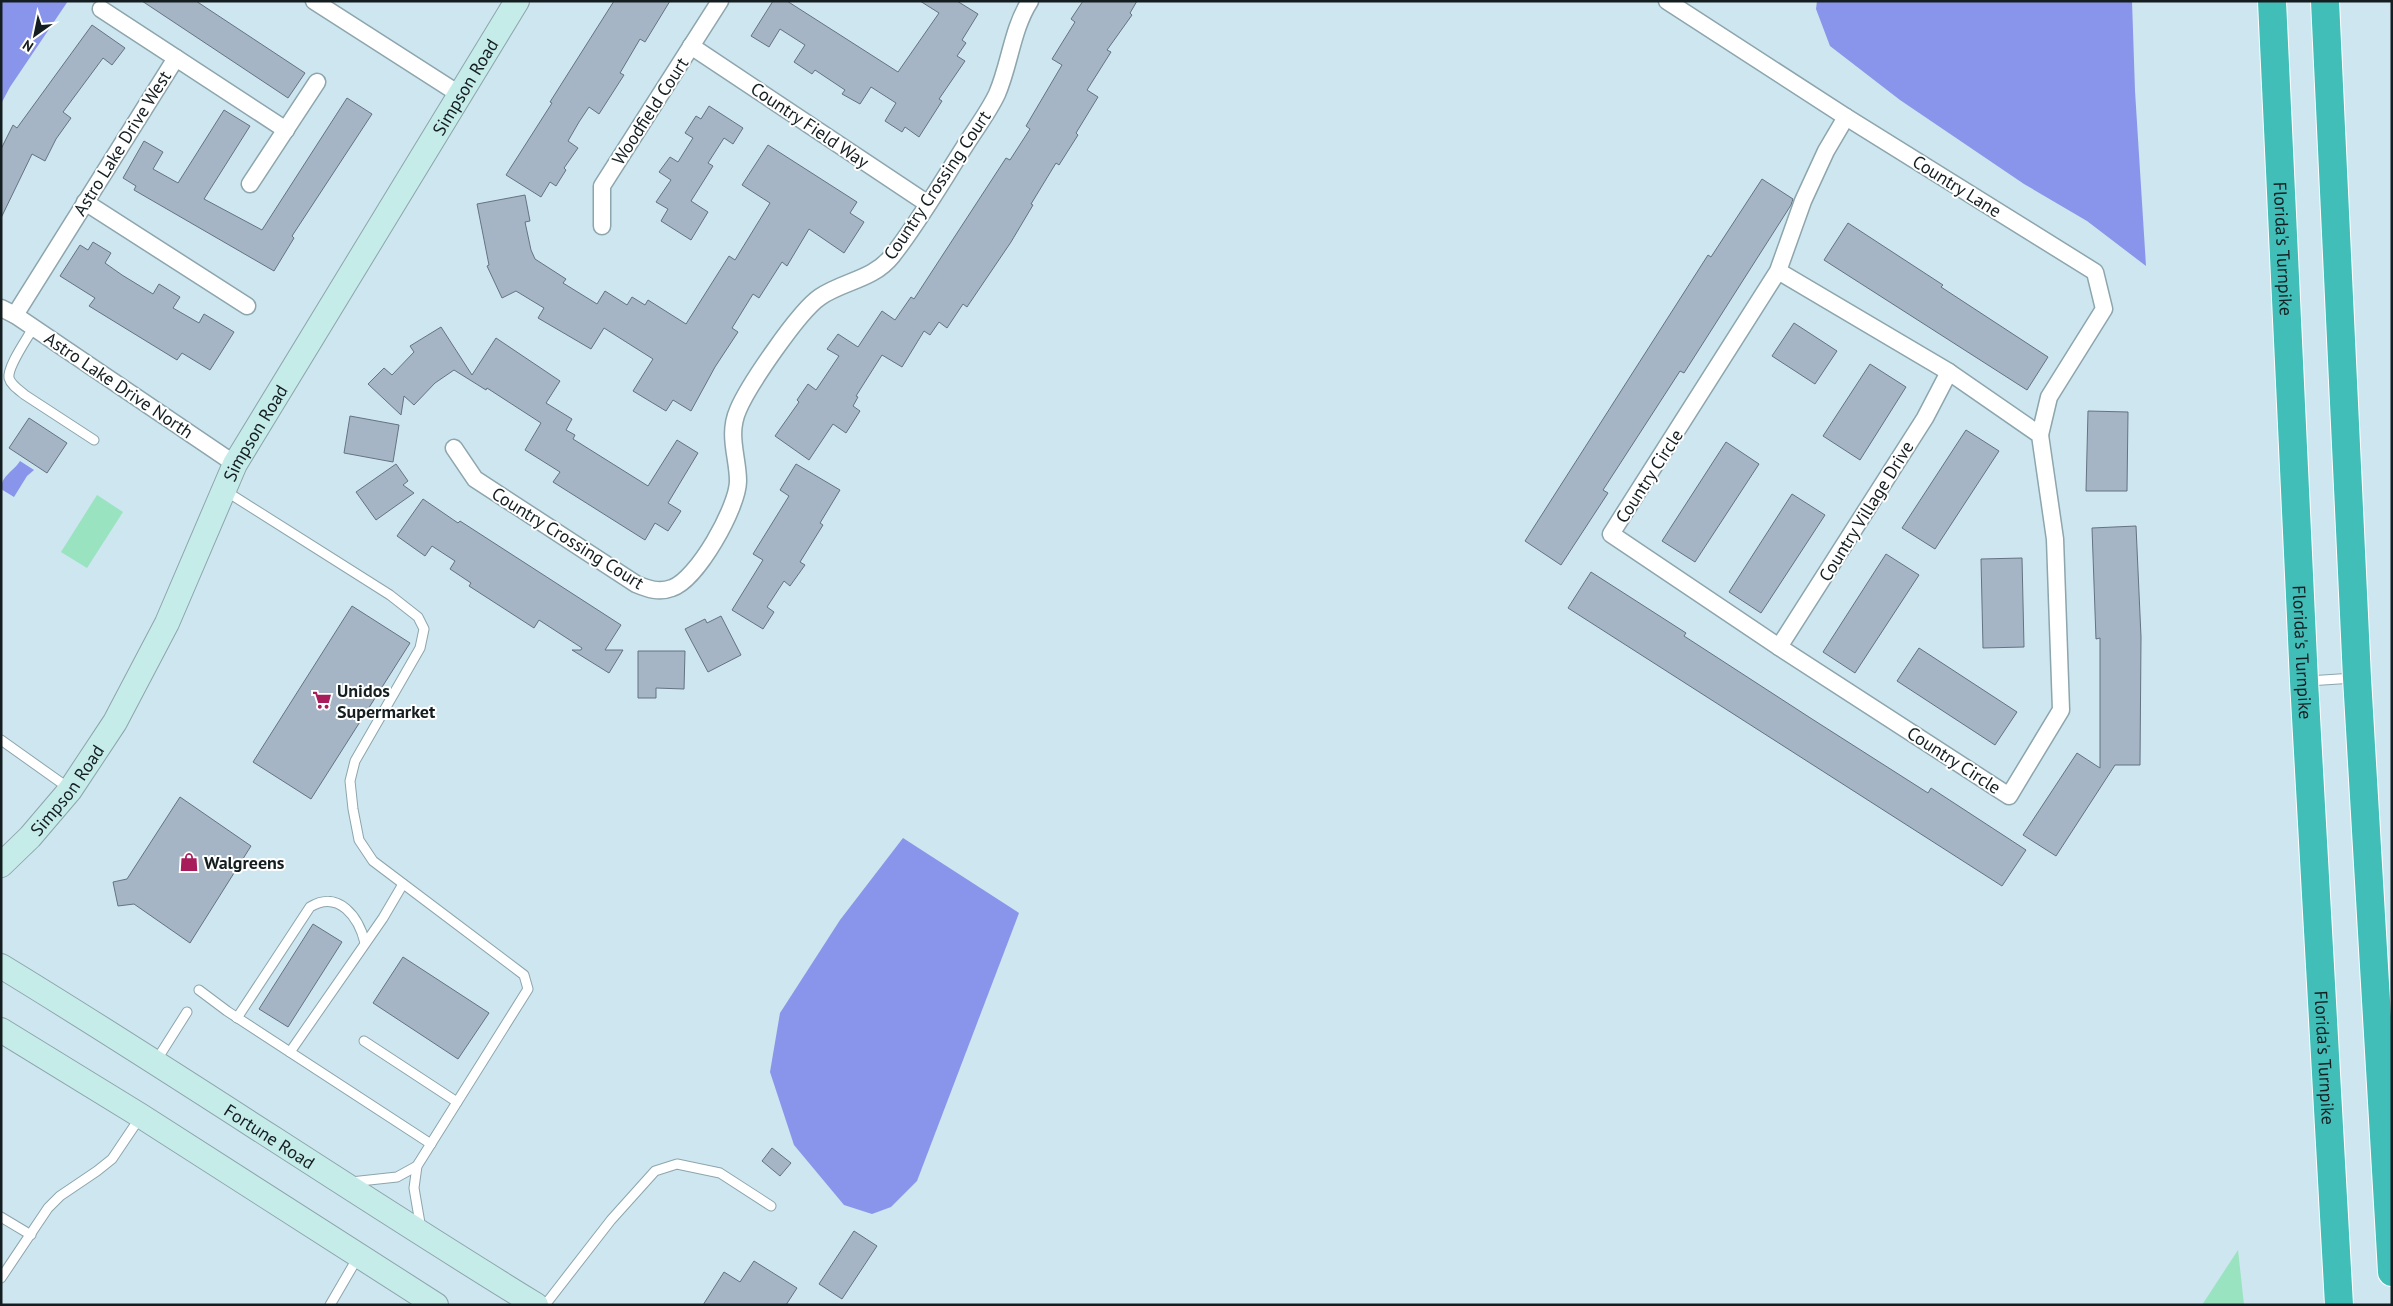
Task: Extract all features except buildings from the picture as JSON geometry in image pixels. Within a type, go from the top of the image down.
[{"type":"highway","name":"Florida's Turnpike","points":[[2272,1],[2304,681],[2339,1305]]},
{"type":"highway","points":[[2325,1],[2357,678],[2392,1272]]},
{"type":"main road","name":"Simpson Road","points":[[1,865],[30,837],[70,790],[115,722],[168,623],[223,490],[236,464],[517,1]]},
{"type":"main road","name":"Fortune Road","points":[[1,966],[156,1062],[422,1234],[536,1305]]},
{"type":"main road","points":[[1,1030],[141,1116],[436,1305]]},
{"type":"street","points":[[314,1],[459,94]]},
{"type":"street","name":"Woodfield Court","points":[[602,226],[602,186],[720,1]]},
{"type":"street","name":"Country Crossing Court","points":[[454,448],[475,479],[649,590],[673,588],[686,580],[730,515],[738,482],[732,442],[733,429],[737,411],[750,389],[802,313],[819,297],[880,268],[891,257],[928,204],[996,94],[1022,14],[1030,1]]},
{"type":"street","name":"Country Lane","points":[[1667,1],[1846,117],[2095,272],[2104,310],[2049,397],[2040,435]]},
{"type":"street","points":[[101,8],[176,58]]},
{"type":"street","name":"Country Field Way","points":[[691,46],[928,204]]},
{"type":"street","name":"Astro Lake Drive West","points":[[5,310],[85,202],[176,58],[286,130]]},
{"type":"street","points":[[250,184],[317,82]]},
{"type":"street","name":"Country Circle","points":[[1846,117],[1826,151],[1803,201],[1778,271],[1611,534],[1779,647],[2009,796],[2061,710],[2055,539],[2040,435]]},
{"type":"street","points":[[85,202],[247,306]]},
{"type":"street","points":[[1778,271],[1949,372],[2040,435]]},
{"type":"street","name":"Astro Lake Drive North","points":[[5,310],[236,464]]},
{"type":"street","name":"Country Village Drive","points":[[1779,647],[1925,418],[1949,372]]},
{"type":"lane","points":[[33,328],[10,370],[9,378],[15,387],[25,395],[94,440]]},
{"type":"lane","points":[[223,490],[390,594],[418,617],[424,628],[420,648],[355,761],[350,781],[359,840],[373,861],[524,975],[528,989],[417,1166],[414,1188],[422,1234]]},
{"type":"lane","points":[[2304,681],[2357,678]]},
{"type":"lane","points":[[1,740],[70,790]]},
{"type":"lane","points":[[290,1052],[366,943],[403,884]]},
{"type":"lane","points":[[237,1018],[310,907],[320,901],[331,902],[351,912],[361,926],[366,943]]},
{"type":"lane","points":[[199,990],[237,1018],[431,1144]]},
{"type":"lane","points":[[156,1062],[187,1012]]},
{"type":"lane","points":[[364,1041],[457,1102]]},
{"type":"lane","points":[[1,1278],[48,1208],[60,1196],[97,1172],[112,1159],[141,1116]]},
{"type":"lane","points":[[545,1305],[611,1220],[655,1171],[677,1164],[720,1173],[771,1206]]},
{"type":"lane","points":[[344,1182],[397,1177],[417,1166]]},
{"type":"lane","points":[[1,1217],[31,1235]]},
{"type":"lane","points":[[330,1305],[358,1256]]},
{"type":"green space","points":[[97,495],[123,512],[87,568],[61,552]]},
{"type":"green space","points":[[2238,1250],[2244,1305],[2202,1305]]},
{"type":"water","points":[[1,1],[68,1],[10,87],[1,104]]},
{"type":"water","points":[[1817,1],[2132,1],[2135,91],[2146,266],[2087,221],[2024,184],[1900,100],[1830,46],[1816,9]]},
{"type":"water","points":[[20,461],[34,470],[27,476],[14,497],[1,489],[5,477]]},
{"type":"water","points":[[903,838],[1019,913],[917,1181],[891,1207],[872,1214],[844,1205],[794,1145],[770,1072],[780,1013],[840,920]]},
{"type":"place","name":"Unidos Supermarket","points":[[322,700]]},
{"type":"place","name":"Walgreens","points":[[189,862]]}]
